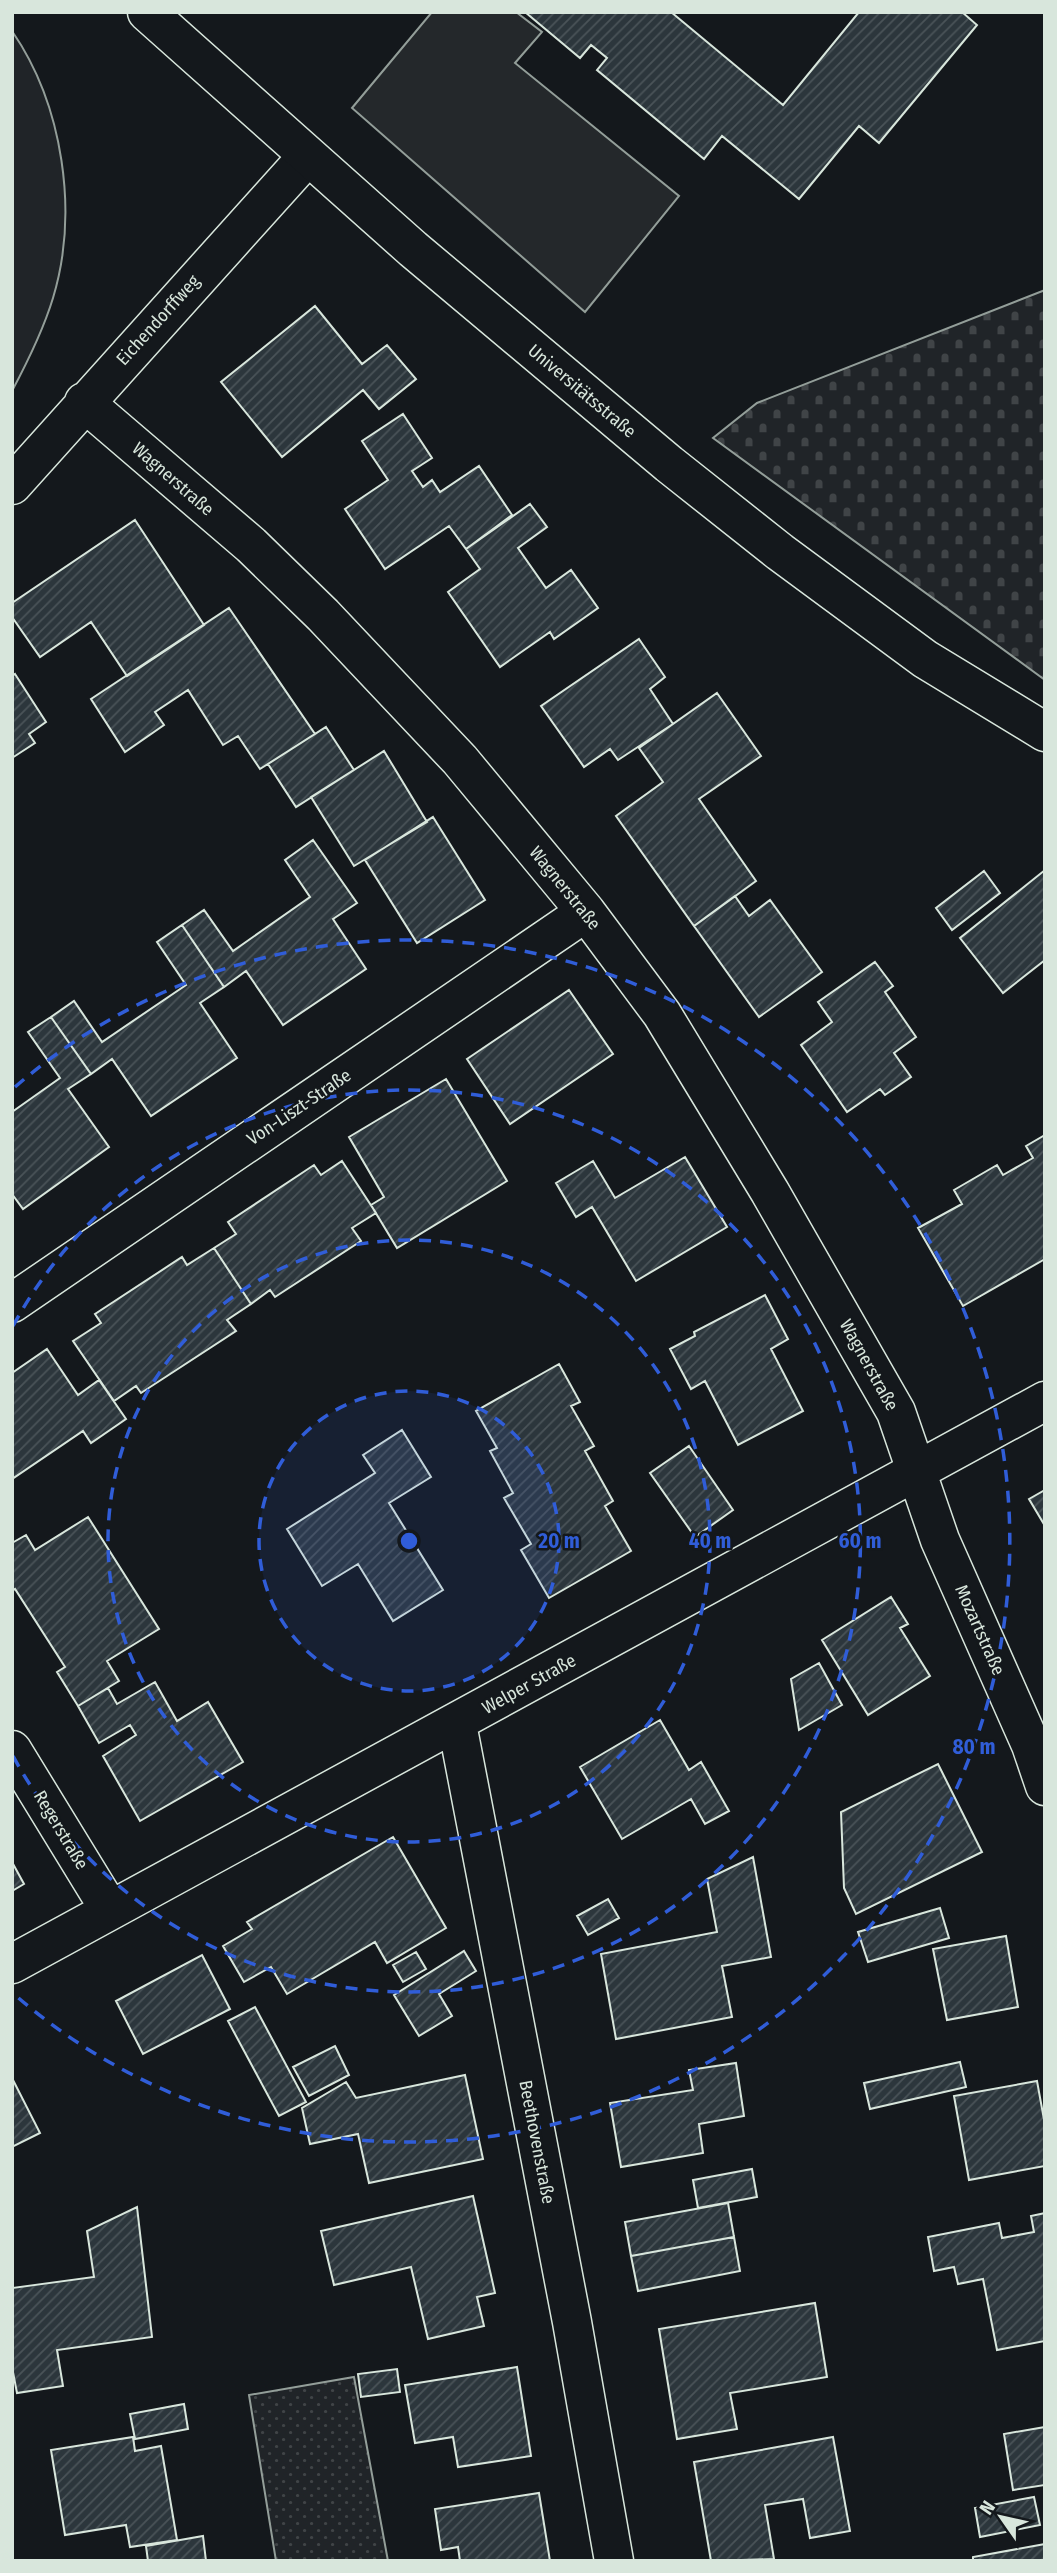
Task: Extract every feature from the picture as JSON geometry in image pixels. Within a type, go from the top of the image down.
[{"type":"street","name":"Universitätsstraße","points":[[147,12],[307,157],[669,464],[780,552],[925,659],[1045,732]]},
{"type":"street","name":"Eichendorffweg","points":[[12,485],[307,157]]},
{"type":"street","name":"Wagnerstraße","points":[[84,402],[251,545],[323,615],[460,760],[586,912],[662,1014],[769,1192],[896,1412],[918,1472]]},
{"type":"street","name":"Von-Liszt-Straße","points":[[12,1303],[586,912]]},
{"type":"street","name":"Welper Straße","points":[[12,1964],[457,1724],[1045,1401]]},
{"type":"street","name":"Mozartstraße","points":[[918,1472],[940,1539],[1031,1745],[1045,1786]]},
{"type":"street","name":"Beethovenstraße","points":[[457,1724],[572,2322],[614,2561]]},
{"type":"street","name":"Regerstraße","points":[[12,1750],[110,1910]]},
{"type":"green space","points":[[12,31],[44,92],[54,125],[65,195],[65,230],[61,265],[53,298],[35,346],[12,391]]},
{"type":"green space","points":[[1045,290],[1045,680],[713,438],[757,403]]},
{"type":"green space","points":[[354,2377],[388,2561],[276,2561],[249,2395]]},
{"type":"shaded area","points":[[432,12],[516,12],[542,32],[515,63],[679,196],[585,312],[352,108]]},
{"type":"building","points":[[525,12],[671,12],[783,105],[859,12],[962,12],[977,25],[879,143],[859,126],[799,199],[722,136],[704,159],[597,70],[607,58],[591,45],[580,58]]},
{"type":"building","points":[[315,306],[362,364],[387,345],[416,379],[379,409],[363,390],[282,457],[221,382]]},
{"type":"building","points":[[403,414],[432,458],[412,471],[423,487],[432,480],[440,492],[479,466],[512,515],[466,549],[449,526],[385,569],[345,509],[388,480],[362,441]]},
{"type":"building","points":[[530,504],[547,527],[518,548],[546,588],[571,570],[598,608],[554,639],[550,632],[500,667],[448,592],[480,569],[466,549]]},
{"type":"building","points":[[135,520],[204,625],[127,676],[91,622],[40,657],[12,617],[12,603]]},
{"type":"building","points":[[229,608],[315,734],[260,769],[238,736],[223,745],[188,690],[155,712],[164,725],[125,752],[91,699]]},
{"type":"building","points":[[639,639],[665,677],[650,689],[673,724],[618,760],[610,749],[584,767],[541,706]]},
{"type":"building","points":[[15,674],[46,722],[29,734],[35,743],[12,758],[12,676]]},
{"type":"building","points":[[717,693],[761,756],[699,799],[756,881],[694,926],[616,816],[663,782],[639,748]]},
{"type":"building","points":[[326,727],[354,770],[296,807],[268,764]]},
{"type":"building","points":[[384,751],[427,822],[354,866],[311,797]]},
{"type":"building","points":[[433,817],[485,900],[417,943],[365,860]]},
{"type":"building","points":[[313,840],[357,903],[333,919],[366,969],[283,1025],[246,971],[224,987],[182,925],[204,910],[233,951],[310,897],[285,860]]},
{"type":"building","points":[[1045,870],[1045,960],[1003,993],[960,938]]},
{"type":"building","points":[[984,871],[1000,893],[952,930],[936,908]]},
{"type":"building","points":[[735,896],[749,916],[770,900],[822,972],[759,1017],[694,926]]},
{"type":"building","points":[[182,925],[224,987],[200,1003],[237,1058],[151,1116],[112,1059],[91,1074],[51,1017],[74,1001],[102,1042],[186,985],[157,942]]},
{"type":"building","points":[[875,962],[893,986],[885,992],[916,1037],[894,1053],[911,1077],[885,1095],[880,1089],[847,1112],[801,1045],[832,1022],[818,1002]]},
{"type":"building","points":[[569,990],[613,1054],[510,1124],[467,1059]]},
{"type":"building","points":[[51,1017],[91,1074],[68,1089],[109,1147],[23,1209],[12,1194],[12,1112],[60,1078],[28,1032]]},
{"type":"building","points":[[446,1079],[507,1181],[397,1248],[371,1205],[384,1197],[349,1137]]},
{"type":"building","points":[[1045,1135],[1045,1259],[963,1306],[918,1228],[962,1204],[954,1190],[997,1165],[1003,1175],[1033,1158],[1026,1146]]},
{"type":"building","points":[[685,1157],[727,1227],[636,1281],[592,1207],[576,1217],[556,1183],[593,1161],[615,1198]]},
{"type":"building","points":[[342,1161],[376,1213],[352,1228],[361,1241],[275,1297],[270,1290],[251,1304],[214,1248],[236,1234],[228,1222],[314,1165],[321,1175]]},
{"type":"building","points":[[214,1248],[251,1304],[227,1320],[236,1331],[141,1393],[136,1386],[114,1401],[73,1341],[101,1323],[95,1314],[182,1257],[187,1265]]},
{"type":"building","points":[[765,1295],[788,1339],[771,1349],[803,1411],[738,1445],[705,1381],[691,1389],[670,1349],[695,1336],[694,1332]]},
{"type":"building","points":[[47,1349],[78,1395],[99,1380],[126,1419],[91,1443],[83,1431],[12,1479],[12,1373]]},
{"type":"building","points":[[559,1364],[580,1402],[571,1406],[594,1446],[585,1451],[613,1501],[605,1506],[631,1551],[549,1598],[521,1550],[531,1544],[504,1498],[513,1493],[490,1451],[497,1448],[476,1411]]},
{"type":"building","points":[[402,1430],[431,1477],[389,1503],[443,1590],[393,1621],[358,1564],[322,1586],[287,1529],[375,1473],[363,1455]]},
{"type":"building","points":[[689,1446],[733,1510],[695,1537],[650,1473]]},
{"type":"building","points":[[1045,1490],[1045,1526],[1029,1499]]},
{"type":"building","points":[[88,1517],[159,1629],[107,1661],[119,1681],[78,1706],[57,1672],[65,1667],[15,1589],[12,1591],[12,1543],[26,1535],[35,1550]]},
{"type":"building","points":[[891,1597],[908,1624],[900,1628],[930,1676],[868,1715],[822,1640]]},
{"type":"building","points":[[819,1663],[842,1705],[799,1730],[791,1679]]},
{"type":"building","points":[[155,1682],[177,1721],[208,1702],[243,1762],[140,1821],[103,1756],[136,1735],[130,1725],[99,1743],[78,1706],[108,1688],[117,1704]]},
{"type":"building","points":[[660,1720],[689,1770],[701,1762],[729,1811],[705,1824],[691,1799],[622,1839],[580,1767]]},
{"type":"building","points":[[938,1764],[982,1852],[856,1914],[844,1888],[841,1812]]},
{"type":"building","points":[[393,1837],[446,1928],[387,1963],[375,1942],[287,1994],[271,1967],[244,1982],[223,1946],[252,1929],[247,1922]]},
{"type":"building","points":[[753,1857],[771,1957],[722,1966],[732,2017],[616,2039],[601,1954],[717,1932],[707,1879]]},
{"type":"building","points":[[12,1862],[24,1884],[12,1891]]},
{"type":"building","points":[[608,1899],[619,1918],[588,1935],[577,1916]]},
{"type":"building","points":[[940,1908],[949,1938],[868,1962],[858,1932]]},
{"type":"building","points":[[1006,1936],[1018,2007],[947,2020],[933,1949]]},
{"type":"building","points":[[464,1951],[476,1971],[439,1994],[452,2016],[419,2036],[394,1995]]},
{"type":"building","points":[[416,1952],[426,1969],[403,1982],[393,1965]]},
{"type":"building","points":[[202,1955],[230,2009],[143,2054],[116,2001]]},
{"type":"building","points":[[255,2007],[306,2102],[279,2116],[228,2021]]},
{"type":"building","points":[[335,2046],[349,2075],[309,2096],[293,2067]]},
{"type":"building","points":[[960,2062],[966,2087],[870,2109],[864,2083]]},
{"type":"building","points":[[736,2063],[744,2116],[699,2124],[703,2153],[621,2167],[610,2103],[693,2090],[689,2070]]},
{"type":"building","points":[[465,2075],[483,2159],[369,2183],[358,2134],[310,2144],[302,2108],[346,2082],[356,2098]]},
{"type":"building","points":[[12,2078],[40,2133],[12,2147]]},
{"type":"building","points":[[1037,2081],[1045,2125],[1045,2166],[969,2180],[954,2096]]},
{"type":"building","points":[[752,2169],[757,2197],[698,2208],[693,2180]]},
{"type":"building","points":[[473,2196],[495,2293],[477,2297],[484,2326],[428,2339],[411,2267],[334,2285],[321,2231]]},
{"type":"building","points":[[728,2203],[734,2237],[631,2256],[625,2222]]},
{"type":"building","points":[[137,2207],[152,2337],[57,2350],[63,2386],[17,2393],[12,2367],[12,2288],[94,2277],[87,2231]]},
{"type":"building","points":[[1045,2213],[1045,2341],[997,2350],[983,2279],[958,2284],[954,2267],[934,2271],[928,2237],[999,2223],[1002,2238],[1034,2232],[1031,2216]]},
{"type":"building","points":[[734,2237],[740,2271],[638,2291],[631,2256]]},
{"type":"building","points":[[815,2303],[827,2377],[730,2393],[737,2429],[677,2439],[659,2329]]},
{"type":"building","points":[[517,2367],[531,2456],[458,2467],[453,2437],[415,2443],[405,2385]]},
{"type":"building","points":[[397,2369],[400,2392],[361,2397],[358,2374]]},
{"type":"building","points":[[184,2404],[188,2429],[135,2439],[130,2414]]},
{"type":"building","points":[[1045,2427],[1045,2485],[1013,2490],[1004,2434]]},
{"type":"building","points":[[133,2437],[135,2451],[161,2446],[177,2540],[130,2547],[126,2525],[65,2535],[51,2450]]},
{"type":"building","points":[[833,2437],[850,2531],[810,2538],[803,2499],[765,2505],[774,2559],[711,2561],[694,2462]]},
{"type":"building","points":[[539,2493],[550,2561],[460,2561],[458,2547],[441,2550],[435,2509]]},
{"type":"building","points":[[1034,2497],[1040,2525],[980,2537],[975,2508]]},
{"type":"building","points":[[203,2536],[206,2561],[148,2561],[146,2546]]},
{"type":"building","points":[[1045,2544],[1045,2561],[973,2561],[973,2557]]}]
